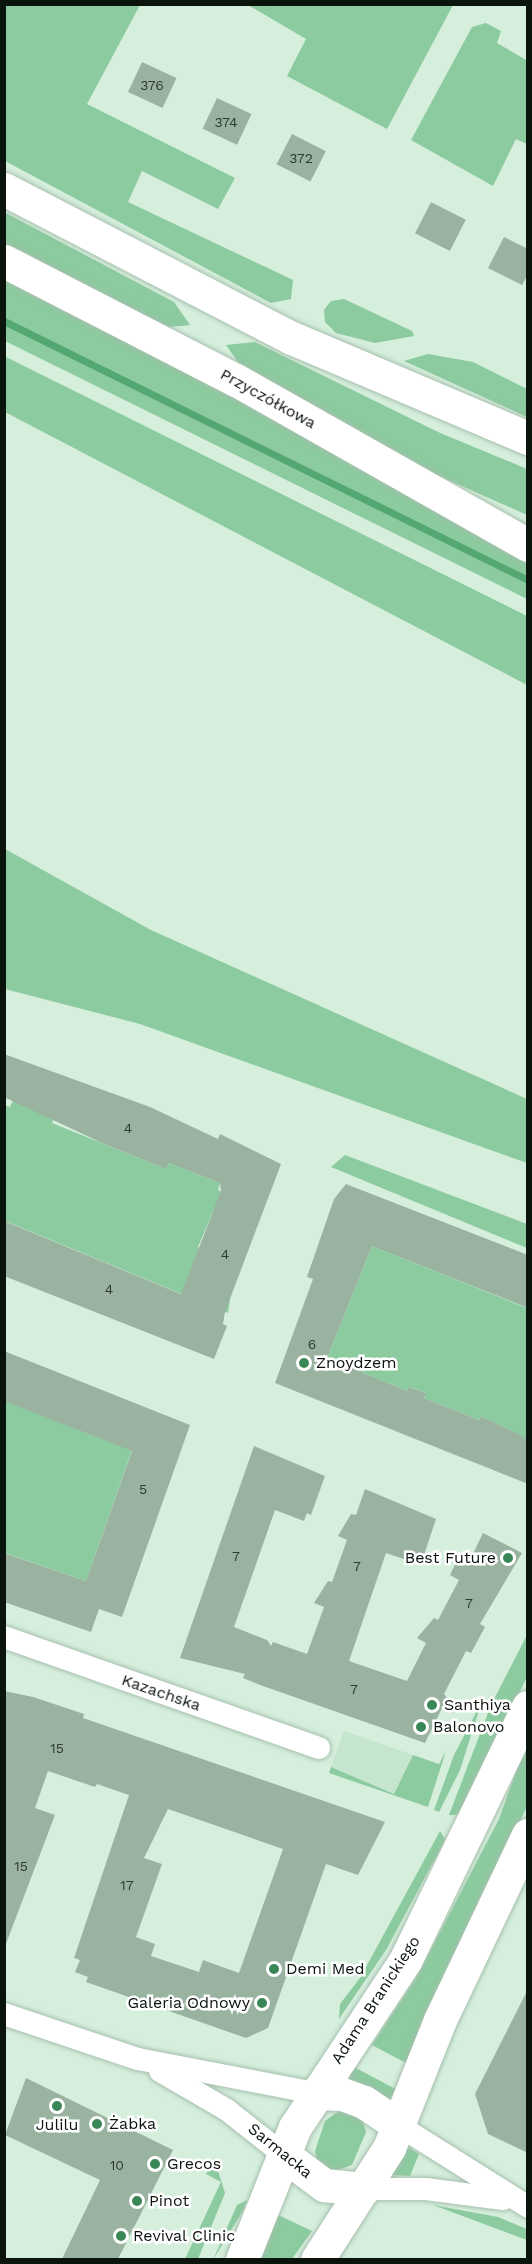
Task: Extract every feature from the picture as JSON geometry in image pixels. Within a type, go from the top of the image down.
[{"type":"main road","points":[[4,189],[292,338],[528,438]]},
{"type":"main road","name":"Przyczółkowa","points":[[4,261],[236,380],[528,545]]},
{"type":"main road","name":"Adama Branickiego","points":[[242,2259],[285,2156],[315,2093],[406,1959],[528,1707]]},
{"type":"main road","points":[[317,2259],[364,2189],[398,2125],[440,2020],[528,1834]]},
{"type":"main road","name":"Sarmacka","points":[[315,2093],[342,2094],[364,2102],[398,2125]]},
{"type":"main road","name":"Sarmacka","points":[[285,2156],[324,2185],[364,2189]]},
{"type":"street","name":"Kazachska","points":[[4,1637],[318,1748]]},
{"type":"street","name":"Sarmacka","points":[[4,2014],[138,2059],[315,2093]]},
{"type":"street","name":"Sarmacka","points":[[138,2059],[228,2110],[285,2156]]},
{"type":"street","name":"Sarmacka","points":[[398,2125],[518,2204]]},
{"type":"street","name":"Sarmacka","points":[[364,2189],[426,2189],[518,2204]]},
{"type":"shaded area","points":[[344,1731],[413,1755],[394,1794],[331,1767]]},
{"type":"green space","points":[[4,5],[140,5],[87,104],[235,178],[218,209],[142,171],[128,202],[293,280],[291,299],[271,303],[5,161]]},
{"type":"green space","points":[[248,5],[453,5],[387,129],[287,76],[306,39]]},
{"type":"green space","points":[[486,23],[501,31],[497,43],[528,61],[527,144],[516,139],[493,186],[411,140],[472,27]]},
{"type":"green space","points":[[4,212],[174,302],[190,325],[160,328],[5,247]]},
{"type":"green space","points":[[4,280],[228,393],[507,550],[527,564],[527,599],[5,341]]},
{"type":"green space","points":[[344,299],[412,331],[414,336],[375,343],[336,333],[325,322],[324,310],[331,301]]},
{"type":"green space","points":[[255,342],[438,432],[527,469],[527,515],[408,462],[242,368],[226,345]]},
{"type":"green space","points":[[428,354],[473,362],[527,389],[527,417],[404,361]]},
{"type":"green space","points":[[4,356],[527,616],[527,685],[5,412]]},
{"type":"green space","points":[[5,849],[151,930],[527,1099],[527,1163],[140,1024],[5,989]]},
{"type":"green space","points":[[13,1100],[54,1117],[52,1123],[166,1169],[169,1163],[220,1183],[218,1190],[263,1208],[214,1209],[198,1247],[201,1252],[189,1273],[205,1279],[202,1288],[230,1299],[228,1313],[5,1221],[4,1105],[10,1107]]},
{"type":"green space","points":[[345,1155],[527,1224],[527,1248],[331,1167]]},
{"type":"green space","points":[[372,1246],[527,1308],[527,1439],[481,1416],[479,1420],[424,1398],[426,1393],[410,1387],[407,1391],[327,1358]]},
{"type":"green space","points":[[5,1401],[107,1441],[138,1433],[86,1581],[5,1553]]},
{"type":"green space","points":[[527,1635],[527,1677],[458,1815],[449,1815],[491,1705]]},
{"type":"green space","points":[[482,1701],[460,1770],[439,1812],[434,1810],[454,1755]]},
{"type":"green space","points":[[527,1741],[527,1806],[408,2064],[372,2045],[416,1978],[499,1819]]},
{"type":"green space","points":[[446,1751],[428,1807],[329,1773],[331,1767],[394,1794],[413,1755],[439,1764]]},
{"type":"green space","points":[[440,1831],[445,1839],[443,1844],[386,1950],[339,2019],[340,2004],[360,1978]]},
{"type":"green space","points":[[354,2067],[395,2089],[388,2103],[346,2081]]},
{"type":"green space","points":[[340,2110],[363,2121],[366,2132],[352,2165],[333,2172],[317,2160],[315,2151],[325,2121]]},
{"type":"green space","points":[[405,2145],[419,2154],[410,2176],[392,2175]]},
{"type":"green space","points":[[214,2158],[225,2193],[198,2259],[185,2259],[221,2182],[206,2174]]},
{"type":"green space","points":[[247,2200],[244,2209],[213,2260],[237,2205]]},
{"type":"green space","points":[[433,2205],[498,2217],[527,2229],[527,2240]]},
{"type":"green space","points":[[276,2214],[312,2231],[292,2259],[258,2260]]},
{"type":"building","points":[[142,62],[176,78],[162,108],[128,92]]},
{"type":"building","points":[[217,98],[251,114],[237,145],[203,129]]},
{"type":"building","points":[[292,134],[326,151],[310,182],[277,164]]},
{"type":"building","points":[[431,202],[466,220],[450,251],[415,233]]},
{"type":"building","points":[[504,237],[528,249],[528,274],[522,285],[488,268]]},
{"type":"building","points":[[4,1054],[150,1107],[218,1139],[220,1134],[281,1164],[225,1312],[223,1324],[227,1326],[214,1359],[4,1276],[4,1221],[181,1294],[221,1191],[220,1183],[169,1163],[166,1169],[102,1143],[4,1097]]},
{"type":"building","points":[[346,1184],[528,1255],[528,1308],[372,1246],[327,1358],[407,1391],[409,1387],[426,1393],[424,1398],[479,1420],[481,1416],[528,1439],[528,1484],[275,1383],[313,1279],[307,1277],[334,1199]]},
{"type":"building","points":[[4,1351],[190,1425],[122,1617],[99,1609],[91,1632],[4,1602],[4,1553],[86,1581],[132,1451],[4,1401]]},
{"type":"building","points":[[254,1446],[325,1476],[311,1515],[307,1513],[304,1521],[275,1510],[234,1627],[267,1640],[271,1646],[273,1642],[307,1654],[324,1607],[314,1603],[328,1581],[332,1582],[347,1540],[338,1536],[351,1514],[356,1515],[365,1489],[436,1519],[422,1561],[417,1559],[415,1563],[386,1553],[349,1661],[407,1681],[426,1643],[417,1638],[434,1618],[438,1620],[459,1580],[450,1575],[461,1552],[471,1558],[483,1533],[522,1553],[480,1624],[485,1627],[471,1653],[466,1651],[444,1694],[447,1698],[425,1743],[263,1686],[243,1678],[245,1674],[180,1658]]},
{"type":"building","points":[[4,1691],[33,1697],[84,1714],[83,1718],[385,1822],[358,1875],[326,1864],[268,2028],[246,2038],[86,1982],[88,1977],[75,1972],[80,1960],[74,1958],[129,1795],[97,1784],[95,1787],[48,1771],[35,1808],[55,1815],[4,1949]],"holes":[[[168,1809],[283,1849],[239,1973],[203,1960],[199,1972],[151,1956],[155,1944],[136,1937],[162,1864],[144,1858]]]},
{"type":"building","points":[[528,1989],[528,2153],[488,2134],[475,2094]]},
{"type":"building","points":[[26,2078],[173,2150],[118,2259],[62,2259],[100,2180],[5,2135]]},
{"type":"waterway","points":[[4,321],[528,580]]},
{"type":"place","name":"Znoydzem","points":[[304,1363]]},
{"type":"place","name":"Best Future","points":[[508,1558]]},
{"type":"place","name":"Santhiya","points":[[432,1705]]},
{"type":"place","name":"Balonovo","points":[[421,1727]]},
{"type":"place","name":"Demi Med","points":[[274,1969]]},
{"type":"place","name":"Galeria Odnowy","points":[[262,2003]]},
{"type":"place","name":"Julilu","points":[[57,2106]]},
{"type":"place","name":"Żabka","points":[[97,2124]]},
{"type":"place","name":"Grecos","points":[[155,2164]]},
{"type":"place","name":"Pinot","points":[[137,2201]]},
{"type":"place","name":"Revival Clinic","points":[[121,2236]]}]
